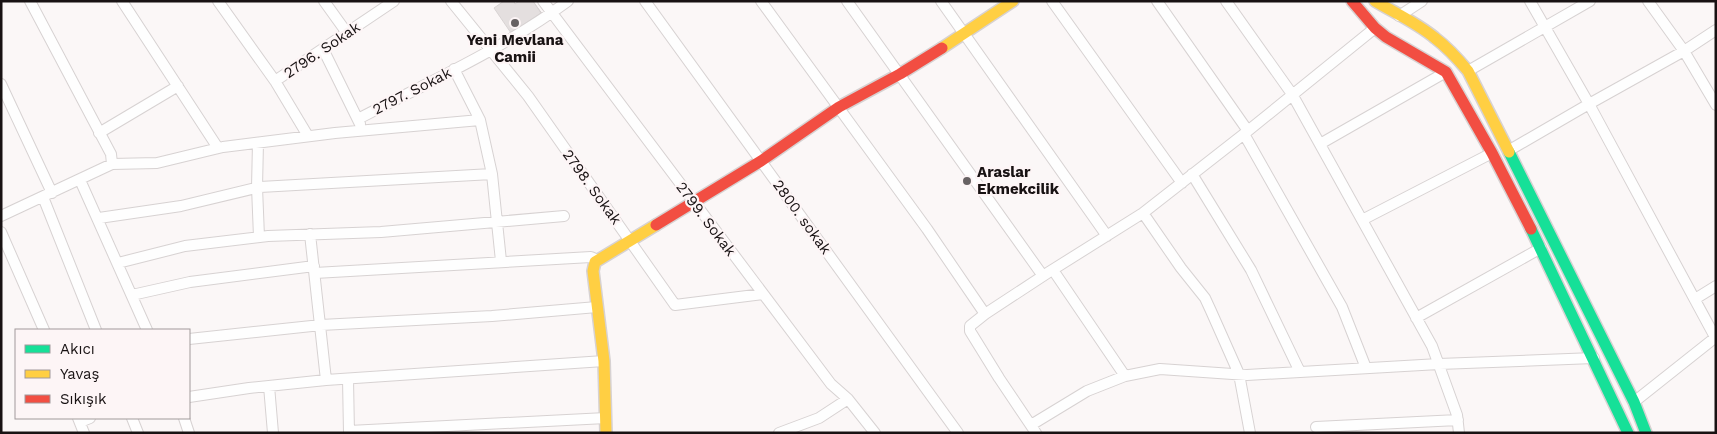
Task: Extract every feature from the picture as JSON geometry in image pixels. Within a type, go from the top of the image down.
[{"type":"main road","points":[[606,433],[604,361],[593,271],[595,262],[761,161],[839,107],[900,74],[964,35],[1014,1]]},
{"type":"main road","points":[[1352,1],[1375,28],[1386,37],[1446,72],[1492,153],[1541,248],[1628,433]]},
{"type":"main road","points":[[1375,1],[1424,29],[1453,54],[1468,72],[1634,402],[1646,433]]},
{"type":"street","points":[[30,1],[110,154],[112,164]]},
{"type":"street","points":[[122,1],[218,148]]},
{"type":"street","points":[[218,1],[276,81],[308,136]]},
{"type":"street","points":[[324,1],[347,33]]},
{"type":"street","name":"2796. Sokak","points":[[276,81],[394,1]]},
{"type":"street","name":"2798. Sokak","points":[[452,1],[528,96],[675,305],[763,294]]},
{"type":"street","name":"2799. Sokak","points":[[543,1],[831,384],[848,400],[875,433]]},
{"type":"street","name":"2797. Sokak","points":[[358,119],[490,50],[552,13],[568,1]]},
{"type":"street","name":"2800. sokak","points":[[645,1],[958,433]]},
{"type":"street","points":[[761,1],[839,107],[985,314]]},
{"type":"street","points":[[847,1],[1042,276]]},
{"type":"street","points":[[940,1],[1107,236]]},
{"type":"street","points":[[1052,1],[1182,183]]},
{"type":"street","points":[[1157,1],[1246,132],[1342,307],[1366,368]]},
{"type":"street","points":[[1226,1],[1292,94],[1432,346],[1458,420],[1459,433]]},
{"type":"street","points":[[1399,16],[1422,1]]},
{"type":"street","points":[[1530,1],[1716,337],[1634,402]]},
{"type":"street","points":[[1468,72],[1590,1]]},
{"type":"street","points":[[1648,1],[1684,51],[1716,104]]},
{"type":"street","points":[[1375,28],[1143,213],[1042,276],[970,326],[970,331],[999,378],[1034,429],[1087,391],[1125,376],[1160,369],[1239,374],[1594,358]]},
{"type":"street","points":[[1508,151],[1684,51],[1716,30]]},
{"type":"street","points":[[323,49],[364,130]]},
{"type":"street","points":[[454,69],[480,120],[492,174],[501,261]]},
{"type":"street","points":[[1320,144],[1446,72]]},
{"type":"street","points":[[1,84],[47,195],[96,329]]},
{"type":"street","points":[[99,133],[178,86]]},
{"type":"street","points":[[1,216],[112,164],[157,163],[218,148],[308,136],[480,120]]},
{"type":"street","points":[[258,143],[259,237]]},
{"type":"street","points":[[1362,220],[1492,153]]},
{"type":"street","points":[[99,218],[181,206],[257,187],[492,174]]},
{"type":"street","points":[[1192,174],[1251,270],[1300,372]]},
{"type":"street","points":[[80,180],[99,218],[147,329]]},
{"type":"street","points":[[1143,213],[1181,268],[1205,298],[1239,374],[1250,433]]},
{"type":"street","points":[[118,263],[185,246],[259,237],[382,232],[564,216]]},
{"type":"street","points":[[1,232],[44,329]]},
{"type":"street","points":[[310,234],[326,380]]},
{"type":"street","points":[[1416,318],[1541,248]]},
{"type":"street","points":[[132,295],[190,282],[315,269],[592,257],[598,260]]},
{"type":"street","points":[[1053,270],[1125,376]]},
{"type":"street","points":[[1695,299],[1716,286]]},
{"type":"street","points":[[190,339],[320,325],[483,316],[597,307]]},
{"type":"street","points":[[190,397],[208,393],[326,380],[604,361]]},
{"type":"street","points":[[348,379],[349,432],[430,430],[606,418]]},
{"type":"street","points":[[269,386],[273,433]]},
{"type":"street","points":[[782,432],[819,418],[848,400]]},
{"type":"street","points":[[132,419],[138,433]]},
{"type":"street","points":[[184,419],[190,433]]},
{"type":"street","points":[[79,420],[84,433]]},
{"type":"street","points":[[1316,427],[1458,420]]},
{"type":"building","name":"Yeni Mevlana Camii","points":[[504,1],[514,1],[515,4],[519,1],[533,1],[541,13],[511,33],[494,8]]},
{"type":"traffic: fast","points":[[1509,152],[1634,402],[1646,433]]},
{"type":"traffic: fast","points":[[1531,229],[1628,433]]},
{"type":"traffic: slow","points":[[942,48],[1013,1]]},
{"type":"traffic: slow","points":[[1375,1],[1413,23],[1444,45],[1468,71],[1509,152]]},
{"type":"traffic: slow","points":[[606,433],[604,361],[593,271],[595,262],[656,225]]},
{"type":"traffic: jam","points":[[1352,1],[1375,28],[1386,37],[1446,72],[1492,153],[1531,229]]},
{"type":"traffic: jam","points":[[656,225],[761,161],[839,107],[900,74],[942,48]]},
{"type":"place","name":"Yeni Mevlana Camii","points":[[515,23]]},
{"type":"place","name":"Araslar Ekmekcilik","points":[[967,181]]}]
